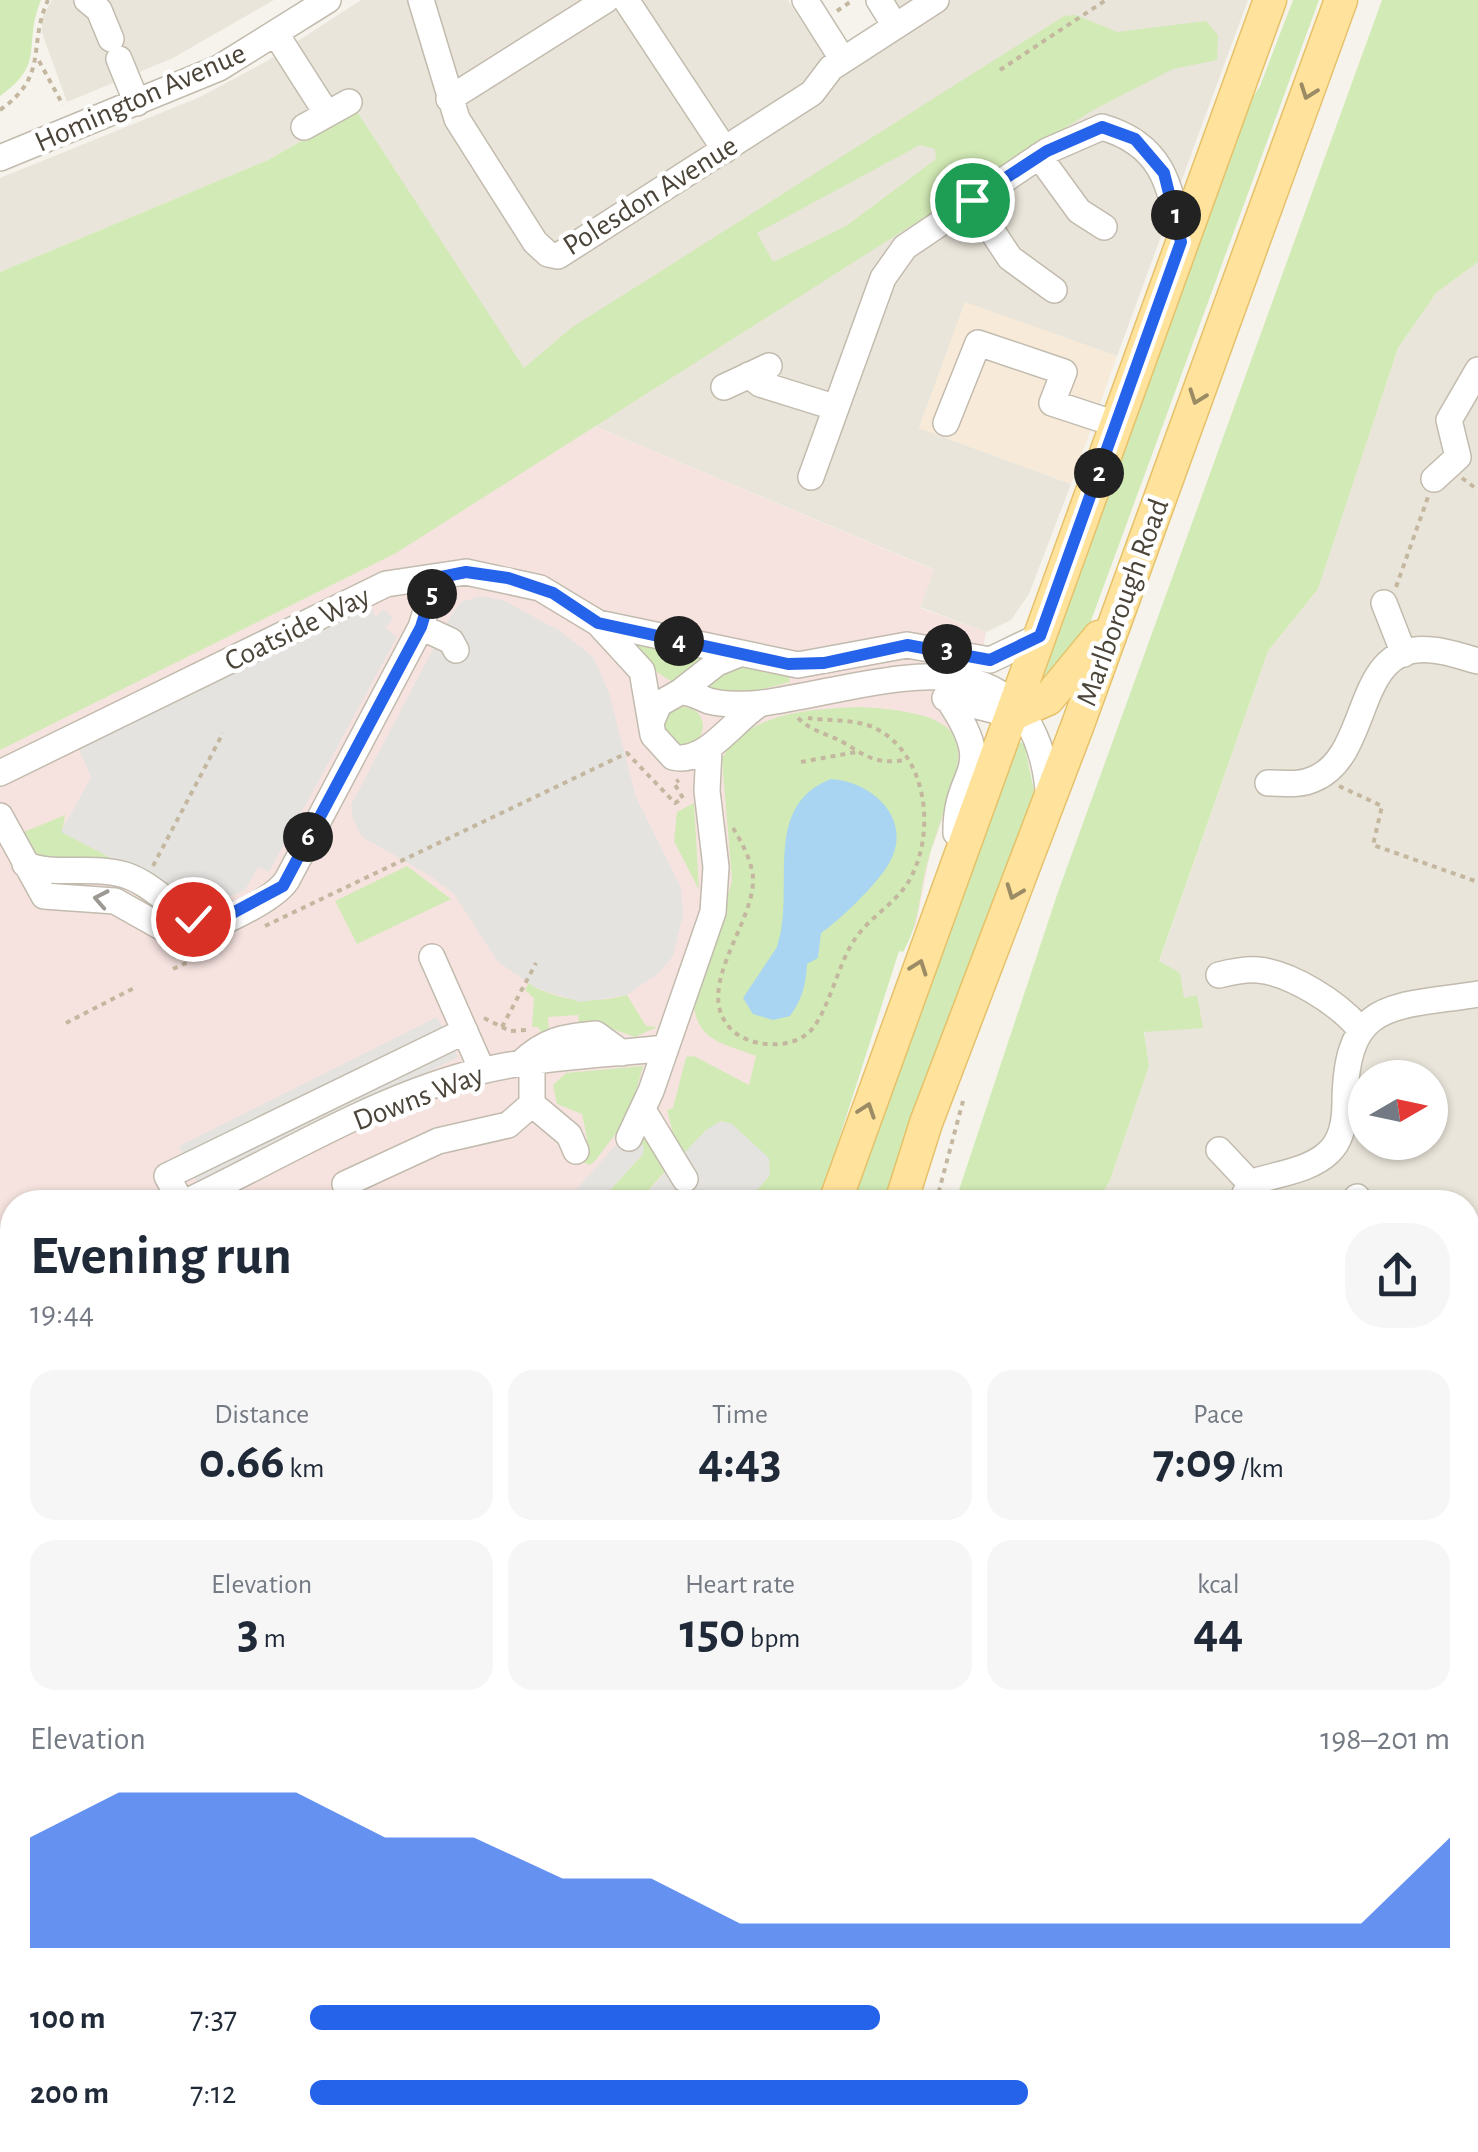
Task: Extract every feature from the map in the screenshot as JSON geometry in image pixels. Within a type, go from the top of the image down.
[{"type":"main road","points":[[839,1190],[956,864],[1016,712],[1056,564],[1076,509],[1116,424],[1270,0]]},
{"type":"main road","name":"Marlborough Road","points":[[905,1190],[926,1122],[1049,801],[1341,0]]},
{"type":"main road","points":[[1016,712],[1048,699],[1117,614]]},
{"type":"street","points":[[87,0],[100,10],[137,103]]},
{"type":"street","name":"Homington Avenue","points":[[0,158],[219,68],[328,0]]},
{"type":"street","name":"Polesdon Avenue","points":[[421,0],[449,100],[535,242],[548,254],[565,254],[812,93],[843,60],[936,0]]},
{"type":"street","points":[[449,100],[606,0]]},
{"type":"street","points":[[626,0],[724,150]]},
{"type":"street","points":[[804,0],[843,60]]},
{"type":"street","points":[[879,0],[895,26]]},
{"type":"street","points":[[276,34],[338,108],[304,128]]},
{"type":"street","points":[[811,477],[883,278],[904,247],[1039,156],[1102,127],[1135,139],[1164,173],[1181,242]]},
{"type":"street","points":[[1039,156],[1079,211],[1104,228]]},
{"type":"street","points":[[1164,173],[1212,160]]},
{"type":"street","points":[[972,200],[1010,258],[1054,290]]},
{"type":"street","points":[[946,423],[978,343],[1064,372],[1052,403],[1116,424]]},
{"type":"street","points":[[724,387],[759,370],[760,384],[834,407]]},
{"type":"street","points":[[1434,479],[1458,457],[1449,420],[1478,370]]},
{"type":"street","name":"Coatside Way","points":[[0,773],[386,584],[484,572],[527,582],[565,600],[598,623],[642,670],[678,693]]},
{"type":"street","points":[[0,816],[44,896],[115,901],[179,937],[218,934],[283,886],[419,631],[436,578]]},
{"type":"street","points":[[1384,603],[1404,654]]},
{"type":"street","points":[[598,623],[737,656],[806,665],[889,646],[919,645],[990,660],[1038,623]]},
{"type":"street","points":[[419,631],[451,642],[456,650]]},
{"type":"street","points":[[1268,783],[1299,784],[1334,766],[1354,734],[1372,684],[1392,658],[1432,650],[1478,661]]},
{"type":"street","points":[[652,723],[659,704],[717,663],[737,656]]},
{"type":"street","points":[[642,670],[655,742],[684,766],[717,811]]},
{"type":"street","points":[[915,680],[948,699],[1016,712]]},
{"type":"street","points":[[678,693],[707,700],[761,703],[847,684],[977,680],[1002,693],[1016,712],[1044,762],[1049,801]]},
{"type":"street","points":[[948,699],[970,737],[974,762],[956,824],[956,864]]},
{"type":"street","points":[[629,1138],[643,1110],[713,912],[717,811],[712,745],[717,716],[707,700]]},
{"type":"street","points":[[684,766],[761,703]]},
{"type":"street","points":[[25,864],[42,869],[91,868],[145,882],[218,934]]},
{"type":"street","points":[[432,958],[482,1070]]},
{"type":"street","points":[[1219,974],[1253,970],[1279,975],[1344,1012],[1359,1028]]},
{"type":"street","points":[[1253,1190],[1317,1161],[1337,1142],[1345,1110],[1346,1066],[1359,1028],[1382,1012],[1478,994]]},
{"type":"street","points":[[176,1190],[166,1176],[463,1022]]},
{"type":"street","name":"Downs Way","points":[[209,1190],[388,1104],[482,1070],[532,1056],[666,1048]]},
{"type":"street","points":[[345,1184],[438,1141],[508,1125],[532,1104],[532,1056]]},
{"type":"street","points":[[532,1104],[568,1135],[576,1151]]},
{"type":"street","points":[[643,1110],[685,1179]]},
{"type":"street","points":[[1219,1150],[1244,1190]]},
{"type":"path","points":[[48,0],[37,27],[39,61],[62,105]]},
{"type":"path","points":[[840,0],[844,6]]},
{"type":"path","points":[[1000,70],[1106,0]]},
{"type":"path","points":[[0,110],[18,96],[39,61]]},
{"type":"path","points":[[1384,603],[1398,585],[1434,479]]},
{"type":"path","points":[[717,811],[741,842],[753,878],[738,940],[719,975],[722,1016],[740,1036],[774,1044],[805,1036],[813,1029],[852,941],[910,886],[920,850],[923,796],[906,760],[873,727],[792,713],[814,732],[844,742],[872,761],[906,760]]},
{"type":"path","points":[[145,882],[223,733]]},
{"type":"path","points":[[259,929],[630,751],[674,803],[683,798],[674,783],[684,766]]},
{"type":"path","points":[[801,762],[856,752]]},
{"type":"path","points":[[1334,766],[1340,790],[1382,806],[1373,845],[1478,882]]},
{"type":"path","points":[[174,969],[218,934]]},
{"type":"path","points":[[502,1027],[536,963]]},
{"type":"path","points":[[66,1023],[136,987]]},
{"type":"path","points":[[463,1022],[473,1013],[510,1031],[536,1030],[532,1056]]},
{"type":"shaded area","points":[[52,0],[274,0],[173,58],[67,102],[42,33],[42,18]]},
{"type":"shaded area","points":[[361,0],[788,0],[826,59],[899,14],[891,0],[1248,0],[1117,356],[965,303],[919,428],[1071,484],[1029,594],[1011,620],[986,632],[920,607],[933,569],[573,417],[523,369],[356,110],[268,160],[0,272],[0,178],[200,97],[267,61]]},
{"type":"shaded area","points":[[1478,262],[1478,1190],[1105,1190],[1149,1066],[1144,1030],[1159,962],[1268,651],[1318,589],[1398,348],[1436,293]]},
{"type":"shaded area","points":[[965,302],[1117,356],[1071,484],[919,428]]},
{"type":"shaded area","points":[[573,417],[934,570],[920,608],[986,632],[959,773],[930,854],[916,926],[898,951],[818,1190],[0,1190],[0,699]]},
{"type":"shaded area","points":[[481,596],[503,600],[560,631],[593,657],[609,693],[636,797],[681,888],[683,915],[673,956],[660,972],[627,995],[580,1002],[534,987],[497,961],[455,895],[429,875],[362,837],[353,819],[351,805],[451,615],[461,602]]},
{"type":"shaded area","points":[[371,607],[376,618],[382,609],[393,617],[386,628],[397,637],[269,872],[258,867],[245,890],[222,900],[216,897],[210,908],[61,832],[91,777],[79,749]]},
{"type":"shaded area","points":[[437,1017],[458,1057],[199,1187],[179,1146]]},
{"type":"shaded area","points":[[720,1121],[732,1124],[769,1158],[770,1175],[757,1190],[649,1190],[705,1131]]},
{"type":"shaded area","points":[[624,1136],[644,1146],[643,1154],[610,1190],[576,1190]]},
{"type":"green space","points":[[0,0],[41,0],[29,63],[24,74],[0,96]]},
{"type":"green space","points":[[1293,0],[1319,0],[1085,637],[1044,683],[1035,677],[1243,113],[1260,86]]},
{"type":"green space","points":[[1382,0],[1478,0],[1478,262],[1436,293],[1398,348],[1318,589],[1268,651],[1159,961],[1180,973],[1184,998],[1197,995],[1203,1028],[1144,1032],[1149,1066],[1105,1190],[959,1190],[1058,892]]},
{"type":"green space","points":[[1076,15],[1117,32],[1206,21],[1218,35],[1217,60],[1173,69],[1093,110],[396,553],[0,750],[0,272],[268,160],[356,110],[524,368],[571,328],[1064,16]],"holes":[[[920,145],[935,149],[936,159],[846,226],[773,262],[757,233]]]},
{"type":"green space","points":[[629,638],[711,655],[677,685],[649,667]]},
{"type":"green space","points":[[725,664],[788,670],[790,682],[750,692],[711,691],[702,682]]},
{"type":"green space","points":[[684,707],[697,713],[703,726],[697,739],[684,745],[671,739],[665,726],[671,713]]},
{"type":"green space","points":[[859,707],[903,711],[933,719],[951,731],[958,748],[957,768],[929,857],[913,929],[903,952],[899,951],[823,1190],[757,1190],[770,1175],[679,1157],[667,1110],[673,1108],[686,1057],[694,1056],[749,1085],[756,1056],[708,1035],[694,1007],[732,881],[722,759],[733,743],[764,722],[821,709]]},
{"type":"green space","points":[[1014,742],[1024,743],[1034,790],[1032,817],[972,956],[889,1190],[850,1190]]},
{"type":"green space","points":[[694,803],[699,890],[674,841],[677,812]]},
{"type":"green space","points":[[65,815],[62,832],[143,875],[31,854],[19,834]]},
{"type":"green space","points":[[407,866],[451,899],[357,944],[335,901]]},
{"type":"green space","points":[[535,971],[532,986],[567,998],[602,1000],[627,995],[646,1026],[657,1027],[635,1037],[604,1026],[580,1031],[578,1015],[548,1017],[549,1034],[544,1037],[538,1027],[532,1027],[534,998],[525,990]]},
{"type":"green space","points":[[643,1066],[629,1116],[595,1161],[590,1165],[582,1162],[587,1138],[582,1114],[557,1104],[553,1085],[566,1073]]},
{"type":"green space","points":[[646,1133],[670,1166],[649,1190],[610,1190],[643,1154],[639,1143]]},
{"type":"water","points":[[831,779],[862,788],[886,807],[897,833],[895,849],[875,882],[821,933],[818,958],[807,964],[803,990],[790,1016],[773,1020],[753,1014],[743,998],[777,947],[789,824],[797,806],[811,790]]},
{"type":"route","points":[[193,919],[212,924],[256,904],[283,886],[421,627],[436,578],[484,572],[527,582],[553,593],[598,623],[788,664],[824,663],[907,645],[934,646],[990,660],[1040,636],[1181,242],[1164,173],[1135,139],[1102,127],[1047,151],[972,200]]}]
